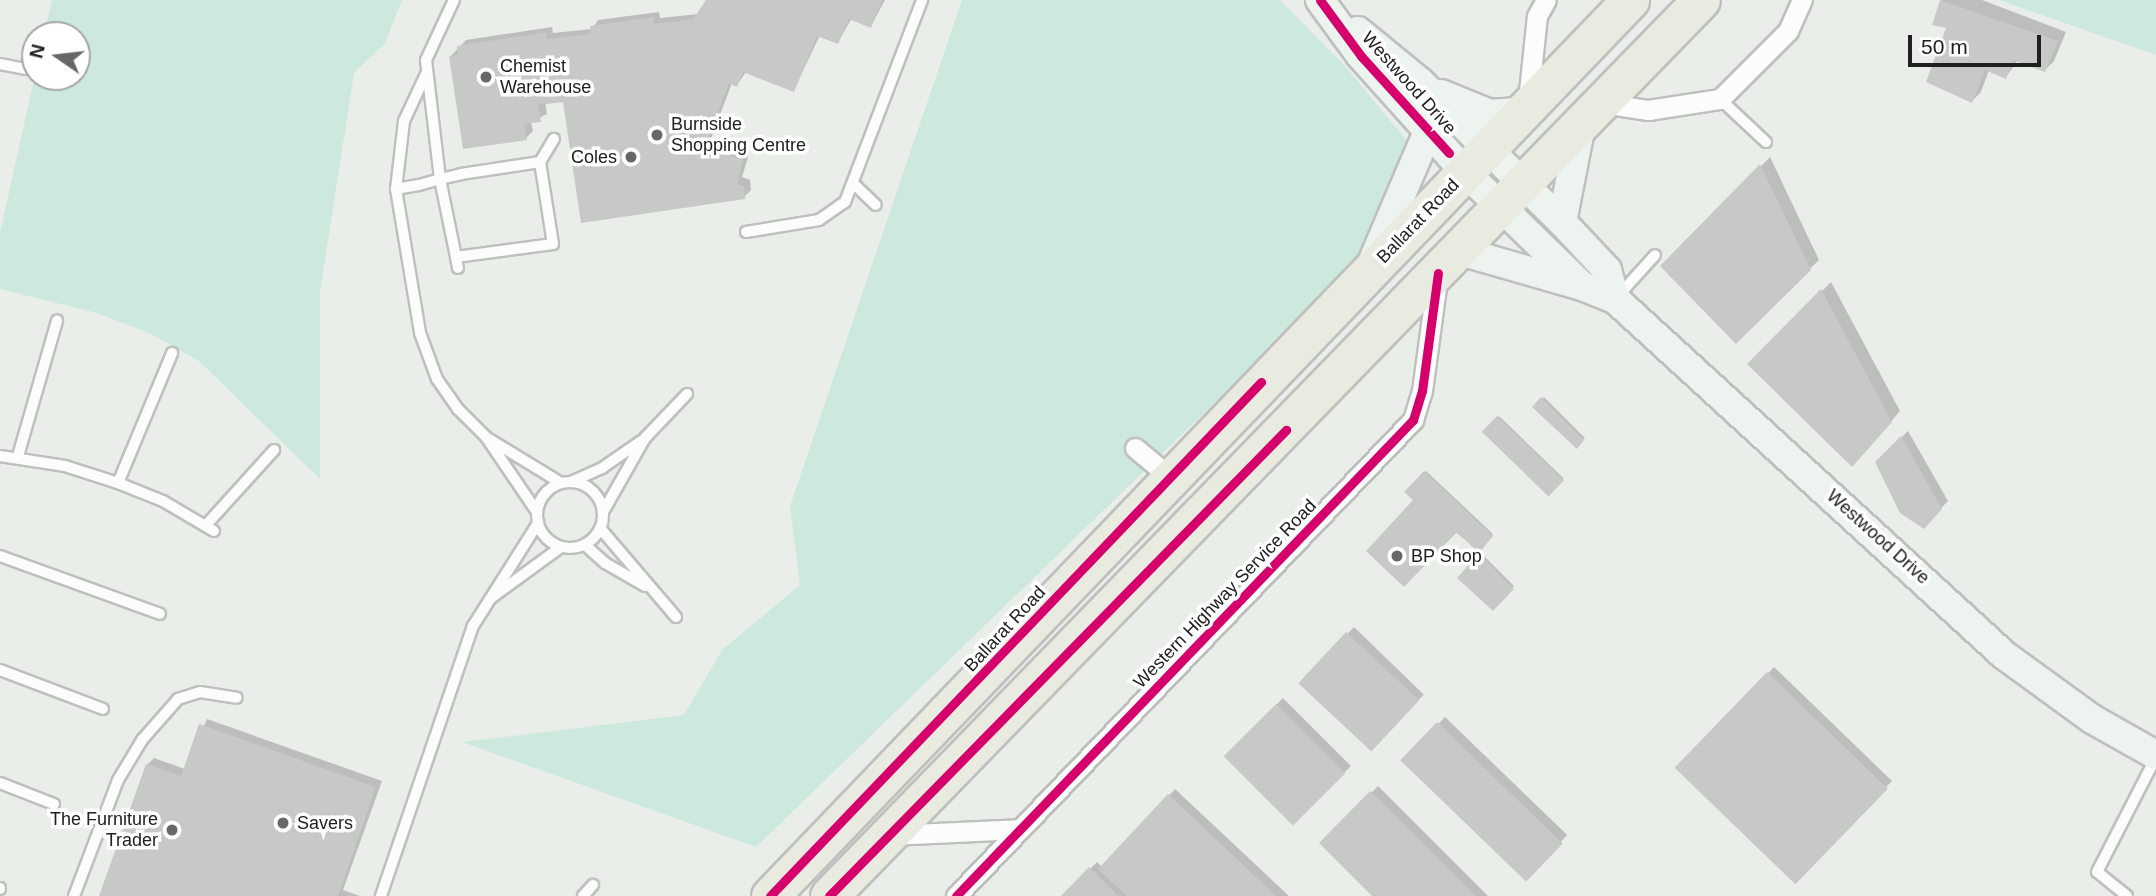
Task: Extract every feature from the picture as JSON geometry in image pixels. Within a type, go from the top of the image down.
[{"type":"highway","name":"Ballarat Road","points":[[770,896],[1630,0]]},
{"type":"highway","points":[[832,894],[1701,0]]},
{"type":"main road","name":"Westwood Drive","points":[[1320,0],[1420,82],[1477,161],[1513,196],[1582,286],[1615,299],[2004,655],[2092,719],[2156,756]]},
{"type":"main road","name":"Westwood Drive","points":[[1320,0],[1362,56],[1429,129],[1477,161]]},
{"type":"main road","points":[[1420,82],[1490,114],[1525,109]]},
{"type":"main road","points":[[1562,222],[1592,114]]},
{"type":"main road","points":[[1366,274],[1429,129]]},
{"type":"main road","name":"Westwood Drive","points":[[1513,196],[1562,222],[1607,270],[1615,299]]},
{"type":"main road","points":[[1449,262],[1511,264],[1546,279],[1582,286]]},
{"type":"street","points":[[1525,109],[1537,16],[1546,0]]},
{"type":"street","points":[[1592,114],[1648,110],[1720,99],[1788,31],[1801,0]]},
{"type":"street","name":"Western Highway Service Road","points":[[956,896],[1413,420],[1449,262]]},
{"type":"street","points":[[1135,448],[1170,477]]},
{"type":"street","points":[[889,835],[1020,829]]},
{"type":"lane","points":[[454,0],[427,53],[427,72],[440,178],[457,263],[553,244],[540,162],[554,139]]},
{"type":"lane","points":[[746,232],[828,216],[845,202],[922,0]]},
{"type":"lane","points":[[0,64],[21,68]]},
{"type":"lane","points":[[427,72],[404,121],[396,189],[427,355],[458,409],[486,437],[537,518],[546,538],[561,547]]},
{"type":"lane","points":[[1720,99],[1766,142]]},
{"type":"lane","points":[[396,189],[440,178],[540,162]]},
{"type":"lane","points":[[854,184],[876,205]]},
{"type":"lane","points":[[1615,299],[1655,255]]},
{"type":"lane","points":[[18,456],[57,321]]},
{"type":"lane","points":[[118,483],[172,353]]},
{"type":"lane","points":[[382,896],[473,626],[537,518],[544,494],[565,482],[602,468],[645,438],[687,394]]},
{"type":"lane","points":[[486,437],[565,482],[591,489],[603,513]]},
{"type":"lane","points":[[485,602],[561,547],[585,545],[600,528],[603,513],[645,438]]},
{"type":"lane","points":[[0,456],[18,456],[118,483],[211,527],[274,450]]},
{"type":"lane","points":[[600,528],[676,617]]},
{"type":"lane","points":[[585,545],[605,563],[649,588]]},
{"type":"lane","points":[[0,556],[160,614]]},
{"type":"lane","points":[[0,670],[103,709]]},
{"type":"lane","points":[[74,896],[118,780],[142,740],[178,699],[200,692],[237,698]]},
{"type":"lane","points":[[2127,896],[2097,872],[2156,756]]},
{"type":"lane","points":[[0,782],[54,804]]},
{"type":"lane","points":[[583,896],[593,886]]},
{"type":"green space","points":[[52,0],[402,0],[385,43],[354,73],[320,292],[320,479],[199,361],[149,333],[97,313],[0,289],[0,233],[31,91],[91,91],[91,21],[47,21]]},
{"type":"green space","points":[[962,0],[1280,0],[1345,66],[1408,142],[1358,264],[756,847],[462,742],[684,715],[722,650],[800,585],[790,506]]},
{"type":"green space","points":[[1999,0],[2156,0],[2156,55]]},
{"type":"building","points":[[706,0],[882,0],[871,28],[849,19],[838,44],[817,36],[794,92],[743,72],[737,87],[729,83],[705,147],[743,160],[737,184],[744,186],[745,199],[581,223],[563,102],[538,105],[541,122],[524,124],[527,140],[463,149],[449,56],[458,55],[457,46],[546,32],[547,39],[591,34],[590,26],[653,17],[654,24],[693,19]]},
{"type":"building","points":[[1940,0],[2058,41],[2045,72],[2013,60],[2006,79],[1985,70],[1972,103],[1926,82],[1946,28],[1932,25]]},
{"type":"building","points":[[1760,164],[1811,270],[1736,344],[1660,266]]},
{"type":"building","points":[[1821,289],[1892,422],[1852,467],[1747,364]]},
{"type":"building","points":[[1541,397],[1584,440],[1577,449],[1532,407]]},
{"type":"building","points":[[1497,416],[1564,481],[1549,496],[1482,432]]},
{"type":"building","points":[[1901,436],[1942,509],[1924,529],[1900,513],[1875,462]]},
{"type":"building","points":[[1424,471],[1493,536],[1479,553],[1457,532],[1404,587],[1366,551],[1413,500],[1404,492]]},
{"type":"building","points":[[1479,553],[1514,589],[1493,611],[1457,578]]},
{"type":"building","points":[[1346,632],[1419,700],[1371,751],[1298,683]]},
{"type":"building","points":[[1767,672],[1888,789],[1795,884],[1675,768]]},
{"type":"building","points":[[1276,704],[1345,773],[1293,826],[1224,756]]},
{"type":"building","points":[[1437,722],[1563,844],[1526,882],[1400,760]]},
{"type":"building","points":[[199,724],[376,787],[338,896],[99,896],[146,764],[181,776]]},
{"type":"building","points":[[1370,791],[1475,896],[1372,896],[1319,843]]},
{"type":"building","points":[[1168,794],[1276,896],[1127,896],[1098,869]]},
{"type":"building","points":[[1089,867],[1118,896],[1061,896]]},
{"type":"cycle path","points":[[1320,0],[1361,56],[1449,153]]},
{"type":"cycle path","points":[[956,896],[1413,420],[1422,391],[1438,273]]},
{"type":"cycle path","points":[[770,896],[1261,382]]},
{"type":"cycle path","points":[[829,896],[1286,430]]},
{"type":"place","name":"Chemist Warehouse","points":[[486,77]]},
{"type":"place","name":"Burnside Shopping Centre","points":[[657,135]]},
{"type":"place","name":"Coles","points":[[631,157]]},
{"type":"place","name":"BP Shop","points":[[1397,556]]},
{"type":"place","name":"Savers","points":[[283,823]]},
{"type":"place","name":"The Furniture Trader","points":[[172,830]]}]
